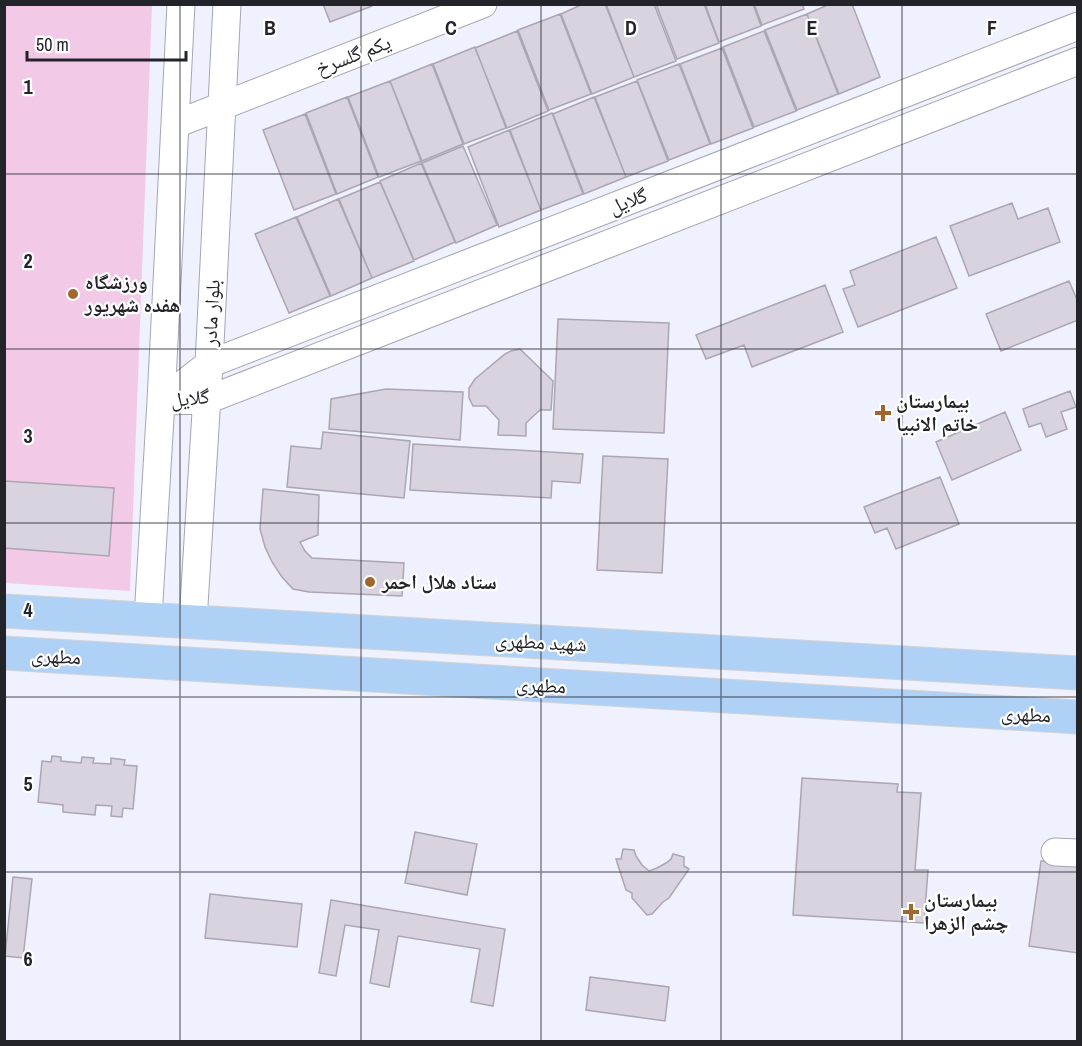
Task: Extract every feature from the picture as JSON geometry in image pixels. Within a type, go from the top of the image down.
[{"type":"main road","name":"شهید مطهری","points":[[4,610],[1077,673]]},
{"type":"main road","points":[[148,618],[168,663]]},
{"type":"main road","points":[[168,663],[193,621]]},
{"type":"main road","name":"مطهری","points":[[4,653],[1077,717]]},
{"type":"street","points":[[148,618],[181,4]]},
{"type":"street","name":"بلوار مادر","points":[[193,621],[209,364],[227,4]]},
{"type":"street","name":"یکم گلسرخ","points":[[176,124],[483,4]]},
{"type":"street","name":"گلایل","points":[[161,401],[209,364],[1077,26]]},
{"type":"street","name":"گلایل","points":[[161,401],[207,400],[1077,62]]},
{"type":"shaded area","name":"ورزشگاه هفده شهریور","points":[[5,5],[152,5],[130,591],[5,583]]},
{"type":"building","points":[[323,4],[371,4],[372,6],[330,22]]},
{"type":"building","points":[[583,4],[605,4],[634,77],[592,94],[561,14]]},
{"type":"building","points":[[606,4],[654,4],[676,61],[634,77]]},
{"type":"building","points":[[656,4],[704,4],[719,43],[677,59]]},
{"type":"building","points":[[705,4],[753,4],[761,26],[719,42]]},
{"type":"building","points":[[754,4],[802,4],[804,9],[762,25]]},
{"type":"building","points":[[830,4],[852,4],[880,77],[839,94],[807,14]]},
{"type":"building","points":[[560,14],[591,94],[549,110],[518,30]]},
{"type":"building","points":[[807,14],[838,94],[797,110],[765,30]]},
{"type":"building","points":[[517,31],[548,111],[507,128],[475,48]]},
{"type":"building","points":[[764,31],[796,111],[754,127],[723,47]]},
{"type":"building","points":[[475,47],[506,128],[464,144],[433,64]]},
{"type":"building","points":[[722,48],[753,128],[711,144],[680,64]]},
{"type":"building","points":[[432,64],[463,144],[422,161],[390,81]]},
{"type":"building","points":[[679,64],[710,144],[669,160],[637,80]]},
{"type":"building","points":[[390,81],[421,161],[379,177],[348,97]]},
{"type":"building","points":[[637,81],[668,161],[626,177],[595,97]]},
{"type":"building","points":[[347,97],[378,177],[337,194],[306,113]]},
{"type":"building","points":[[594,97],[626,177],[584,194],[553,114]]},
{"type":"building","points":[[552,113],[583,194],[541,210],[510,130]]},
{"type":"building","points":[[305,114],[336,194],[294,210],[263,130]]},
{"type":"building","points":[[509,130],[541,210],[499,227],[468,147]]},
{"type":"building","points":[[463,146],[497,225],[456,243],[422,163]]},
{"type":"building","points":[[421,163],[455,242],[414,260],[380,181]]},
{"type":"building","points":[[380,182],[414,261],[372,278],[339,199]]},
{"type":"building","points":[[338,199],[372,278],[331,296],[297,217]]},
{"type":"building","points":[[1012,203],[1018,219],[1048,208],[1060,242],[969,276],[950,226]]},
{"type":"building","points":[[296,217],[330,296],[289,313],[255,234]]},
{"type":"building","points":[[936,237],[957,288],[858,327],[843,289],[855,285],[850,271]]},
{"type":"building","points":[[1069,281],[1078,302],[1078,320],[1001,351],[986,314]]},
{"type":"building","points":[[825,285],[843,332],[752,367],[744,345],[706,359],[696,335]]},
{"type":"building","points":[[558,319],[669,323],[664,433],[553,429]]},
{"type":"building","points":[[520,349],[553,381],[551,410],[540,410],[526,423],[526,436],[498,435],[499,420],[486,406],[473,406],[469,398],[469,388],[475,379],[505,354]]},
{"type":"building","points":[[386,389],[463,392],[460,440],[329,429],[331,399]]},
{"type":"building","points":[[1070,391],[1076,407],[1061,412],[1067,429],[1046,437],[1041,423],[1029,427],[1023,409]]},
{"type":"building","points":[[1005,412],[1021,450],[952,480],[936,442]]},
{"type":"building","points":[[323,432],[410,441],[404,498],[287,487],[291,446],[321,449]]},
{"type":"building","points":[[413,444],[583,454],[580,483],[552,481],[551,498],[410,490]]},
{"type":"building","points":[[603,456],[668,459],[662,573],[597,570]]},
{"type":"building","points":[[940,477],[959,524],[896,549],[887,528],[875,533],[864,507]]},
{"type":"building","points":[[4,481],[114,488],[109,556],[4,548]]},
{"type":"building","points":[[263,489],[319,495],[318,535],[300,542],[305,551],[312,558],[404,563],[402,596],[309,592],[293,589],[272,562],[265,547],[260,529]]},
{"type":"building","points":[[52,756],[61,757],[61,761],[81,763],[82,757],[94,758],[93,763],[111,764],[111,758],[125,760],[124,765],[137,766],[133,809],[123,808],[122,817],[111,816],[112,806],[96,805],[95,815],[63,812],[63,805],[38,802],[42,761],[51,762]]},
{"type":"building","points":[[802,778],[898,784],[897,792],[921,793],[915,870],[928,870],[924,923],[793,915]]},
{"type":"building","points":[[415,832],[477,844],[467,895],[405,883]]},
{"type":"building","points":[[623,849],[634,850],[642,865],[649,871],[666,863],[673,854],[684,857],[684,866],[689,869],[669,898],[652,914],[647,915],[632,898],[632,893],[626,890],[616,859],[621,859]]},
{"type":"building","points":[[1041,861],[1078,866],[1078,953],[1029,946]]},
{"type":"building","points":[[13,877],[32,879],[23,958],[5,956]]},
{"type":"building","points":[[210,894],[302,904],[297,947],[205,938]]},
{"type":"building","points":[[331,900],[505,929],[493,1006],[471,1002],[480,949],[398,936],[389,987],[370,983],[379,930],[345,925],[336,976],[319,973]]},
{"type":"building","points":[[590,977],[669,987],[665,1021],[586,1010]]},
{"type":"place","name":"ورزشگاه هفده شهریور","points":[[73,294]]},
{"type":"place","name":"بیمارستان خاتم الانبیا","points":[[883,413]]},
{"type":"place","name":"ستاد هلال احمر","points":[[370,582]]},
{"type":"place","name":"بیمارستان چشم الزهرا","points":[[911,912]]}]
